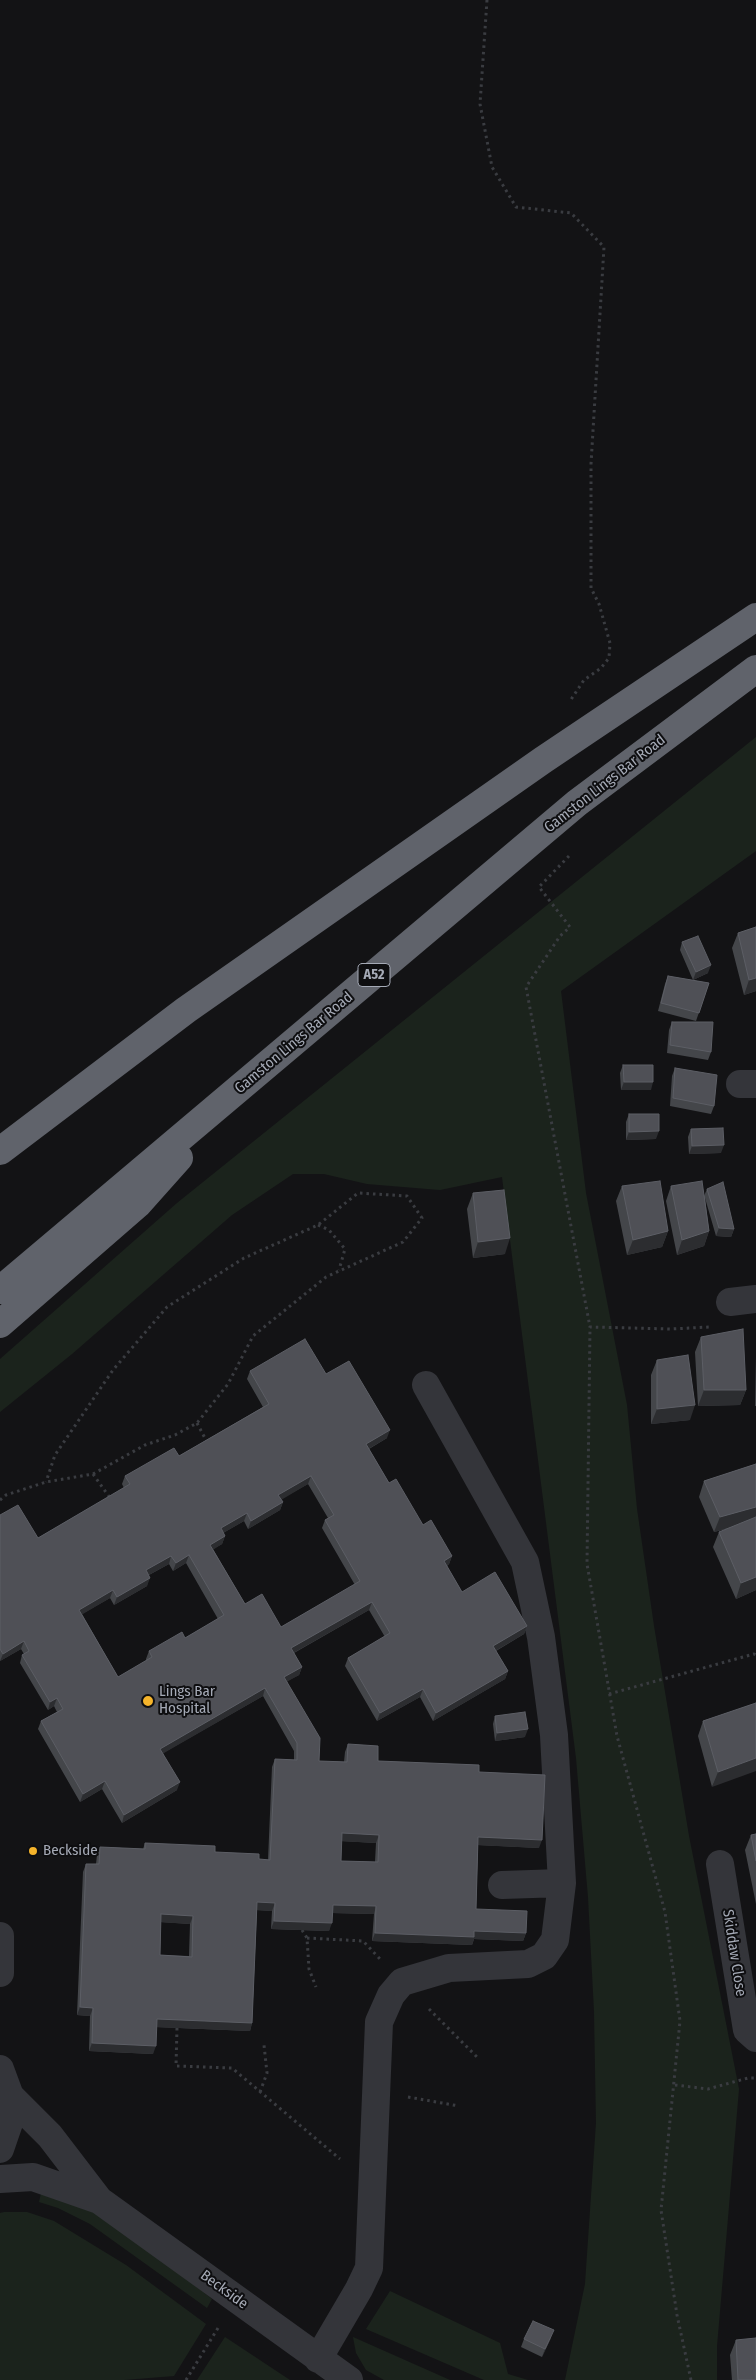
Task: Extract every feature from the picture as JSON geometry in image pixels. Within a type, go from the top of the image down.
[{"type":"highway","points":[[0,1151],[186,1010],[543,760],[756,617]]},
{"type":"highway","name":"Gamston Lings Bar Road","points":[[0,1290],[577,804],[756,669]]},
{"type":"highway","points":[[0,1324],[138,1204],[243,1086]]},
{"type":"street","points":[[318,2360],[369,2268],[379,2022],[391,1995],[402,1982],[419,1975],[449,1968],[528,1964],[544,1956],[555,1940],[562,1883],[554,1735],[541,1637],[525,1562],[426,1385]]},
{"type":"street","name":"Skiddaw Close","points":[[720,1864],[747,2030],[756,2038]]},
{"type":"street","points":[[502,1885],[562,1883]]},
{"type":"street","points":[[0,1936],[0,1973]]},
{"type":"street","points":[[0,2069],[10,2096],[10,2120],[0,2149]]},
{"type":"street","name":"Beckside","points":[[10,2096],[50,2136],[99,2200],[318,2360],[349,2380]]},
{"type":"street","name":"Beckside","points":[[0,2178],[33,2177],[99,2200]]},
{"type":"path","points":[[486,0],[480,104],[492,168],[516,206],[570,213],[604,247],[591,464],[591,588],[599,604],[610,644]]},
{"type":"path","points":[[539,887],[570,927],[560,936],[526,987],[590,1327],[587,1564],[617,1736],[665,1912],[680,2020],[661,2210],[677,2315],[691,2380]]},
{"type":"path","points":[[0,1500],[6,1495],[46,1482],[93,1474],[145,1445],[175,1435],[197,1422],[228,1384],[253,1336],[326,1277],[403,1242],[422,1218],[408,1196],[358,1193],[318,1225],[244,1258],[167,1307],[113,1370],[55,1455],[46,1482]]},
{"type":"path","points":[[318,1225],[329,1230],[345,1249],[338,1271]]},
{"type":"path","points":[[590,1327],[671,1329],[717,1327],[743,1300]]},
{"type":"path","points":[[197,1422],[209,1445]]},
{"type":"path","points":[[93,1474],[112,1501]]},
{"type":"path","points":[[609,1694],[756,1655]]},
{"type":"path","points":[[302,1930],[307,1938],[309,1969],[316,1987]]},
{"type":"path","points":[[177,2028],[176,2066],[232,2068],[342,2161],[374,2160]]},
{"type":"path","points":[[260,2092],[267,2073],[264,2045]]},
{"type":"path","points":[[675,2085],[708,2090],[748,2078],[756,2078]]},
{"type":"path","points":[[186,2380],[218,2328]]},
{"type":"shaded area","points":[[756,737],[756,851],[561,991],[586,1193],[627,1405],[637,1509],[654,1626],[689,1836],[739,2089],[717,2346],[717,2380],[565,2380],[585,2284],[596,2123],[594,2011],[588,1897],[576,1758],[502,1177],[440,1190],[367,1184],[324,1174],[293,1174],[232,1215],[72,1354],[0,1412],[0,1359],[177,1203]]},
{"type":"shaded area","points":[[42,2189],[89,2207],[126,2231],[212,2299],[207,2308],[90,2224],[58,2208],[39,2202]]},
{"type":"shaded area","points":[[27,2212],[54,2221],[126,2265],[206,2324],[174,2376],[124,2380],[0,2380],[0,2213]]},
{"type":"shaded area","points":[[390,2291],[500,2343],[508,2374],[528,2380],[484,2380],[366,2329]]},
{"type":"shaded area","points":[[225,2337],[290,2380],[197,2380]]},
{"type":"shaded area","points":[[353,2337],[450,2380],[384,2380],[366,2370],[356,2353]]},
{"type":"building","points":[[756,927],[756,978],[749,980],[738,933]]},
{"type":"building","points":[[698,936],[711,965],[696,972],[682,942]]},
{"type":"building","points":[[668,976],[709,983],[699,1013],[661,1003]]},
{"type":"building","points":[[672,1022],[713,1022],[711,1052],[670,1045]]},
{"type":"building","points":[[623,1065],[653,1065],[653,1082],[624,1082]]},
{"type":"building","points":[[675,1068],[717,1075],[714,1106],[673,1098]]},
{"type":"building","points":[[629,1114],[659,1114],[659,1131],[629,1132]]},
{"type":"building","points":[[723,1128],[724,1145],[692,1146],[691,1129]]},
{"type":"building","points":[[660,1181],[668,1231],[633,1240],[622,1186]]},
{"type":"building","points":[[702,1181],[709,1231],[682,1240],[671,1186]]},
{"type":"building","points":[[723,1182],[734,1229],[719,1228],[707,1189]]},
{"type":"building","points":[[504,1190],[510,1238],[478,1242],[473,1193]]},
{"type":"building","points":[[743,1329],[746,1390],[704,1390],[701,1337]]},
{"type":"building","name":"Lings Bar Hospital","points":[[305,1339],[326,1374],[349,1361],[390,1430],[366,1444],[389,1483],[396,1479],[423,1525],[431,1520],[452,1556],[444,1561],[462,1592],[495,1572],[527,1626],[493,1646],[508,1671],[436,1713],[423,1689],[380,1713],[348,1658],[390,1633],[372,1602],[291,1648],[302,1667],[284,1677],[320,1738],[319,1761],[347,1762],[348,1744],[378,1746],[378,1761],[479,1765],[479,1772],[545,1775],[542,1840],[478,1837],[476,1909],[527,1911],[526,1933],[474,1931],[474,1937],[375,1933],[376,1906],[333,1905],[332,1923],[274,1921],[275,1903],[257,1902],[252,2023],[157,2019],[156,2046],[92,2043],[93,2008],[80,2007],[86,1864],[99,1864],[100,1847],[145,1849],[145,1843],[215,1846],[215,1852],[259,1854],[259,1859],[270,1860],[275,1759],[297,1760],[297,1743],[265,1688],[160,1749],[180,1782],[124,1815],[105,1781],[83,1794],[41,1721],[63,1709],[57,1698],[50,1702],[22,1655],[29,1651],[24,1641],[3,1654],[0,1649],[0,1515],[18,1505],[38,1538],[130,1484],[125,1476],[174,1448],[179,1456],[269,1404],[250,1371]],"holes":[[[311,1476],[334,1515],[325,1520],[360,1581],[281,1627],[262,1594],[245,1604],[210,1545],[225,1536],[221,1528],[247,1513],[251,1521],[283,1502],[278,1495]],[[189,1555],[224,1615],[185,1638],[182,1632],[149,1651],[152,1657],[118,1677],[79,1610],[113,1590],[117,1597],[150,1578],[146,1570],[171,1556],[176,1563]],[[342,1833],[379,1835],[378,1862],[341,1861]],[[161,1914],[193,1916],[192,1957],[160,1955]]]},
{"type":"building","points":[[688,1355],[695,1405],[657,1409],[657,1360]]},
{"type":"building","points":[[756,1464],[756,1507],[720,1517],[704,1481]]},
{"type":"building","points":[[756,1517],[756,1577],[741,1583],[719,1532]]},
{"type":"building","points":[[756,1703],[756,1758],[718,1772],[703,1721]]},
{"type":"building","points":[[525,1712],[528,1729],[497,1733],[495,1716]]},
{"type":"building","points":[[756,1834],[756,1861],[751,1835]]},
{"type":"building","points":[[533,2321],[554,2330],[545,2349],[524,2339]]},
{"type":"building","points":[[756,2338],[756,2380],[738,2380],[736,2340]]},
{"type":"place","name":"Lings Bar Hospital","points":[[148,1701]]},
{"type":"place","name":"Beckside","points":[[33,1851]]}]
